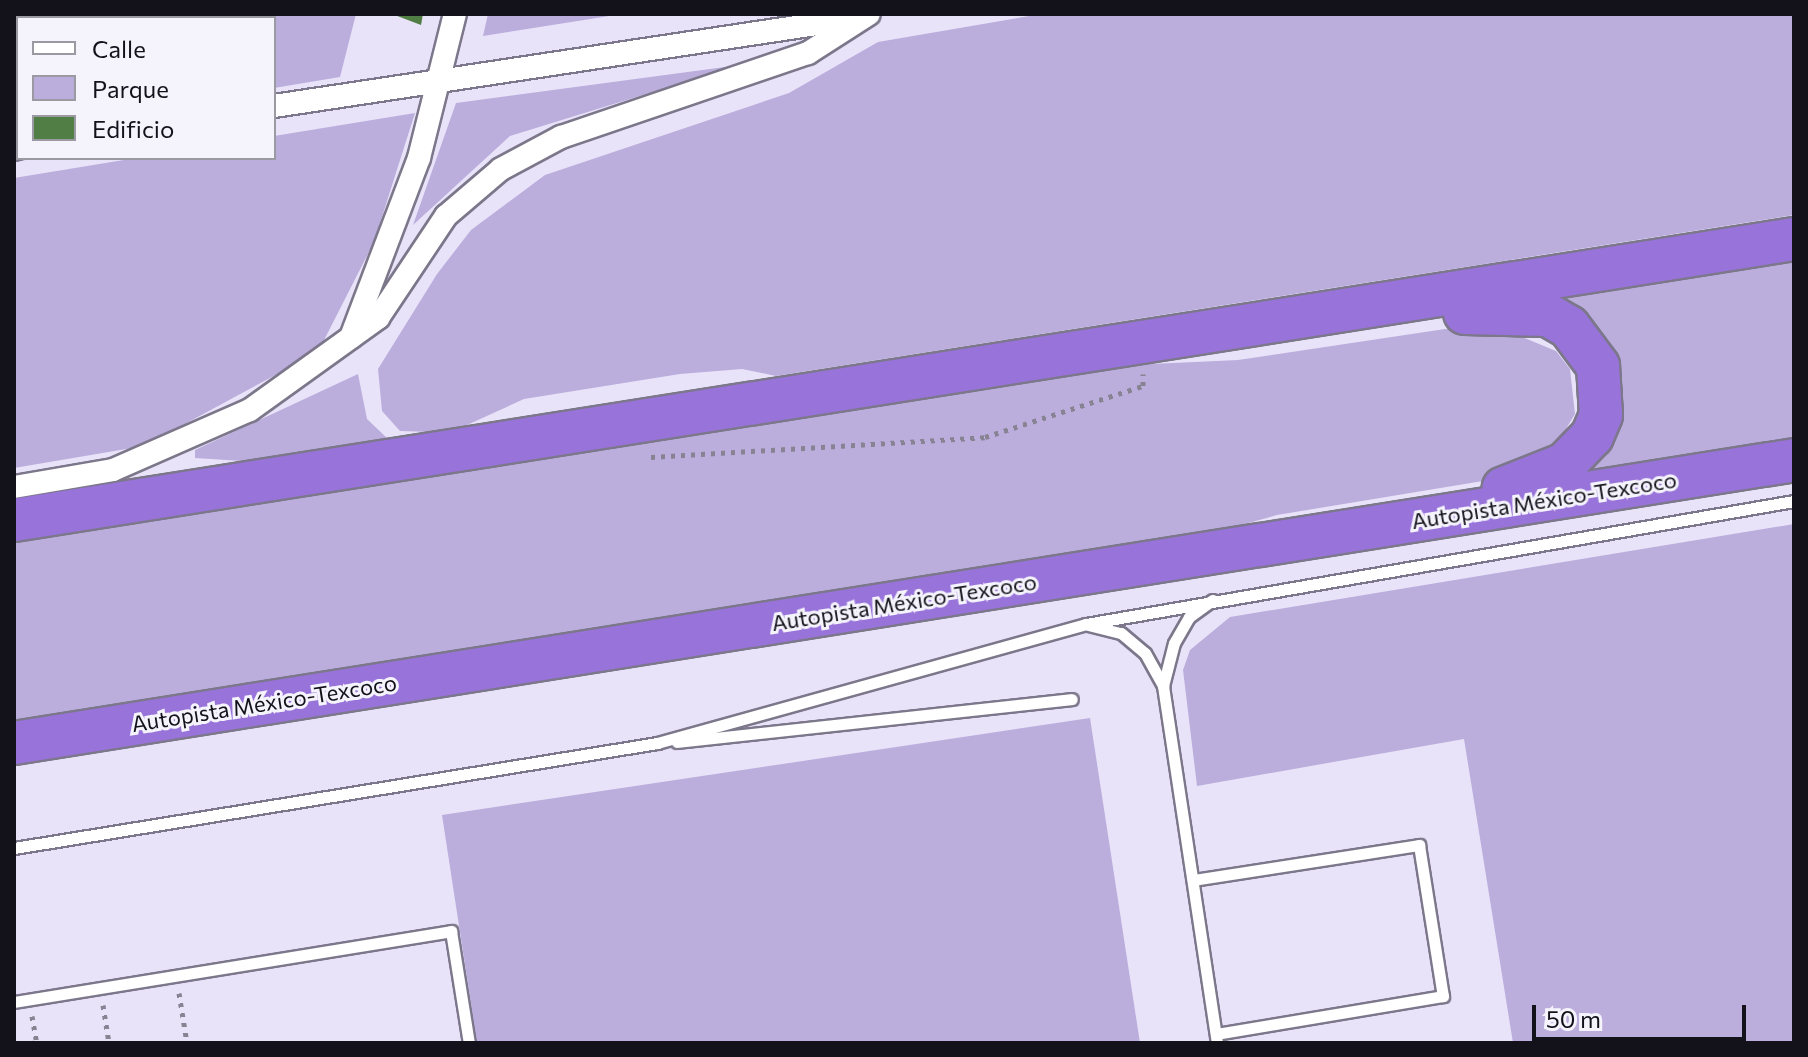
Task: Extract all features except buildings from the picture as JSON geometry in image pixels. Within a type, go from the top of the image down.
[{"type":"highway","points":[[14,520],[1794,239]]},
{"type":"highway","points":[[1263,546],[1319,521],[1487,494],[1540,476],[1565,464],[1592,436],[1602,390],[1588,347],[1548,315],[1490,311],[1264,323]]},
{"type":"highway","name":"Autopista México-Texcoco","points":[[14,743],[1794,460]]},
{"type":"street","points":[[349,342],[394,235],[455,14]]},
{"type":"street","points":[[276,106],[867,16]]},
{"type":"street","points":[[14,487],[113,470],[250,410],[349,342],[378,318],[446,216],[501,169],[561,137],[808,53],[867,16]]},
{"type":"lane","points":[[657,743],[1086,624],[1217,597],[1794,501]]},
{"type":"lane","points":[[1163,686],[1189,617],[1217,597]]},
{"type":"lane","points":[[1086,624],[1121,633],[1145,653],[1163,686],[1217,1038],[1443,996],[1419,845],[1193,880]]},
{"type":"lane","points":[[14,848],[657,743],[1072,699]]},
{"type":"lane","points":[[14,1002],[451,931],[469,1043]]},
{"type":"path","points":[[646,458],[985,437],[1143,386],[1141,343]]},
{"type":"path","points":[[176,976],[187,1043]]},
{"type":"path","points":[[100,988],[109,1043]]},
{"type":"green space","points":[[14,14],[356,14],[340,77],[276,88],[276,16],[16,16],[14,129]]},
{"type":"green space","points":[[488,14],[622,14],[483,36]]},
{"type":"green space","points":[[1041,14],[1794,14],[1794,215],[776,376],[742,369],[680,374],[524,399],[467,425],[431,432],[400,431],[382,411],[378,369],[437,274],[471,230],[545,175],[789,93],[878,42]]},
{"type":"green space","points":[[740,65],[510,136],[413,225],[456,103]]},
{"type":"green space","points":[[415,113],[374,242],[318,352],[144,446],[14,468],[14,178],[124,160],[276,160],[276,136]]},
{"type":"green space","points":[[1794,257],[1794,447],[1574,483],[1604,442],[1551,295]]},
{"type":"green space","points":[[1445,329],[1505,330],[1556,351],[1570,369],[1575,414],[1552,452],[1495,479],[1277,515],[1158,548],[14,728],[14,542],[1129,365],[1238,360]]},
{"type":"green space","points":[[358,374],[367,419],[387,438],[242,461],[195,458],[195,450]]},
{"type":"green space","points":[[1794,524],[1794,1043],[1513,1043],[1464,739],[1197,786],[1183,670],[1190,650],[1230,617]]},
{"type":"green space","points":[[1090,718],[1140,1043],[477,1043],[442,815]]}]
